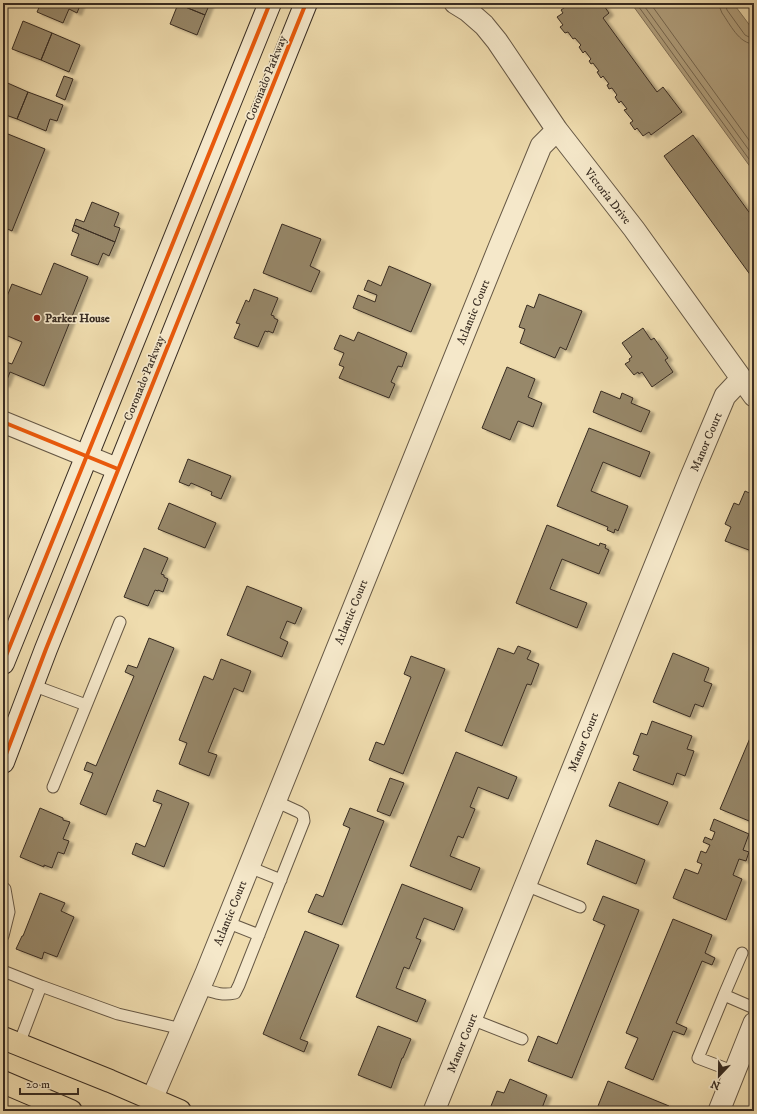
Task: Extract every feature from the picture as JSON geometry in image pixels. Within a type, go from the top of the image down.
[{"type":"main road","points":[[11,1041],[180,1111]]},
{"type":"main road","points":[[3,1082],[72,1111]]},
{"type":"street","name":"Coronado Parkway","points":[[3,663],[270,3]]},
{"type":"street","name":"Coronado Parkway","points":[[3,762],[8,735],[32,685],[306,3]]},
{"type":"street","name":"Victoria Drive","points":[[455,3],[468,11],[484,25],[497,42],[557,130],[634,229],[754,396]]},
{"type":"street","name":"Atlantic Court","points":[[152,1099],[200,988],[532,167],[541,146],[557,130]]},
{"type":"street","name":"Manor Court","points":[[434,1111],[690,479],[725,396],[741,379]]},
{"type":"street","points":[[3,422],[118,469]]},
{"type":"street","points":[[718,1111],[754,1024]]},
{"type":"lane","points":[[53,787],[120,622]]},
{"type":"lane","points":[[32,685],[86,705]]},
{"type":"lane","points":[[200,988],[217,994],[227,995],[235,993],[259,935],[304,821],[303,815],[299,812],[275,801]]},
{"type":"lane","points":[[248,867],[281,880]]},
{"type":"lane","points":[[525,885],[580,907]]},
{"type":"lane","points":[[3,888],[5,889],[9,912],[3,936]]},
{"type":"lane","points":[[226,922],[259,935]]},
{"type":"lane","points":[[734,1072],[698,1058],[742,953]]},
{"type":"lane","points":[[3,971],[118,1014],[182,1029]]},
{"type":"lane","points":[[11,1041],[41,986]]},
{"type":"lane","points":[[724,995],[754,1008]]},
{"type":"lane","points":[[471,1019],[522,1039]]},
{"type":"water","points":[[631,3],[733,3],[754,31],[754,172]]},
{"type":"building","points":[[41,3],[81,3],[77,13],[69,9],[63,23],[37,12]]},
{"type":"building","points":[[210,3],[205,15],[178,4]]},
{"type":"building","points":[[571,3],[602,3],[609,13],[603,18],[657,92],[663,87],[682,112],[651,135],[649,132],[643,136],[637,128],[635,130],[630,123],[633,121],[624,110],[627,109],[621,101],[619,103],[615,97],[617,95],[612,88],[609,89],[607,85],[609,84],[603,76],[601,78],[597,72],[599,71],[593,63],[591,64],[589,61],[591,59],[585,51],[583,53],[579,47],[581,45],[575,38],[573,39],[568,32],[565,33],[560,27],[563,25],[557,17],[563,13],[561,10]]},
{"type":"building","points":[[178,4],[205,15],[197,35],[170,24]]},
{"type":"building","points":[[23,21],[52,33],[41,60],[12,49]]},
{"type":"building","points":[[52,33],[80,45],[69,72],[41,60]]},
{"type":"building","points":[[64,76],[73,79],[65,100],[56,96]]},
{"type":"building","points":[[3,81],[28,92],[17,119],[3,114]]},
{"type":"building","points":[[28,92],[63,105],[57,121],[50,119],[46,131],[17,119]]},
{"type":"building","points":[[3,132],[45,149],[12,231],[3,227],[3,173],[6,165],[3,164]]},
{"type":"building","points":[[693,135],[754,219],[754,280],[664,156]]},
{"type":"building","points":[[92,202],[119,213],[114,226],[120,228],[115,242],[74,225],[76,219],[84,222]]},
{"type":"building","points":[[282,224],[321,239],[310,266],[320,271],[311,292],[263,273]]},
{"type":"building","points":[[74,225],[115,242],[109,256],[103,253],[98,265],[71,255],[79,234],[72,231]]},
{"type":"building","name":"Parker House","points":[[54,263],[88,277],[44,386],[10,372],[5,385],[3,384],[3,361],[12,364],[22,342],[3,334],[3,306],[12,284],[41,295]]},
{"type":"building","points":[[389,266],[431,284],[411,332],[353,308],[358,295],[375,302],[377,295],[364,290],[368,280],[381,286]]},
{"type":"building","points":[[254,289],[278,298],[271,315],[278,320],[273,333],[265,331],[258,347],[234,338],[240,324],[236,323],[246,300],[249,302]]},
{"type":"building","points":[[539,294],[582,311],[566,350],[560,347],[555,358],[520,343],[525,329],[519,327],[527,305],[534,308]]},
{"type":"building","points":[[643,328],[651,340],[654,338],[668,358],[665,360],[673,372],[652,387],[642,372],[639,374],[638,372],[634,375],[625,364],[630,361],[629,359],[632,357],[622,343]]},
{"type":"building","points":[[358,332],[407,353],[402,367],[398,366],[391,382],[395,384],[389,398],[339,378],[344,367],[339,365],[344,353],[334,349],[340,335],[354,341]]},
{"type":"building","points":[[507,367],[535,379],[528,397],[542,403],[533,427],[518,421],[510,440],[482,428]]},
{"type":"building","points":[[601,391],[620,399],[622,393],[633,398],[631,403],[650,411],[641,432],[593,412]]},
{"type":"building","points":[[589,428],[650,452],[640,477],[603,462],[591,491],[628,506],[618,531],[615,529],[614,533],[607,530],[608,527],[557,506]]},
{"type":"building","points":[[188,459],[231,476],[221,499],[211,495],[212,492],[191,483],[189,486],[179,482]]},
{"type":"building","points":[[745,491],[754,495],[754,552],[725,541],[731,527],[725,524],[734,503],[739,505]]},
{"type":"building","points":[[169,503],[216,523],[205,548],[158,529]]},
{"type":"building","points":[[547,525],[599,546],[600,543],[606,545],[605,548],[609,550],[599,574],[562,559],[550,589],[587,603],[577,628],[516,603]]},
{"type":"building","points":[[144,548],[168,558],[161,574],[168,579],[163,592],[155,590],[148,606],[124,597]]},
{"type":"building","points":[[247,586],[302,608],[295,624],[287,621],[280,638],[288,642],[282,657],[227,635]]},
{"type":"building","points":[[149,638],[174,648],[106,815],[80,804],[93,773],[84,770],[87,762],[96,766],[134,676],[125,672],[128,665],[137,668]]},
{"type":"building","points":[[518,646],[531,651],[527,659],[539,664],[531,685],[527,684],[502,746],[465,731],[498,648],[514,654]]},
{"type":"building","points":[[673,653],[709,668],[704,681],[712,684],[703,707],[695,704],[690,717],[653,702]]},
{"type":"building","points":[[411,656],[445,669],[403,774],[369,760],[376,742],[384,745],[411,677],[404,674]]},
{"type":"building","points":[[221,659],[251,671],[243,692],[234,688],[208,752],[217,755],[209,776],[179,764],[187,743],[179,740],[204,676],[213,680]]},
{"type":"building","points":[[652,721],[692,736],[687,749],[694,751],[685,776],[677,773],[673,785],[633,770],[639,756],[633,754],[641,733],[647,735]]},
{"type":"building","points":[[754,731],[754,823],[720,809]]},
{"type":"building","points":[[456,752],[517,777],[508,799],[478,787],[470,807],[475,809],[463,838],[458,836],[450,856],[480,868],[471,890],[410,866]]},
{"type":"building","points":[[390,778],[404,783],[390,816],[377,811]]},
{"type":"building","points":[[619,782],[668,802],[658,825],[609,806]]},
{"type":"building","points":[[157,790],[189,803],[164,867],[132,854],[136,843],[145,847],[162,804],[153,801]]},
{"type":"building","points":[[40,808],[70,822],[63,839],[69,841],[64,854],[58,852],[52,868],[44,865],[44,867],[20,857]]},
{"type":"building","points":[[350,808],[384,821],[342,925],[308,912],[316,894],[323,897],[350,828],[343,825]]},
{"type":"building","points":[[714,819],[749,834],[743,850],[749,852],[746,861],[739,859],[733,875],[742,879],[726,920],[673,898],[685,869],[698,874],[702,864],[697,862],[701,851],[706,853],[710,845],[703,842],[705,837],[712,840],[715,832],[710,830]]},
{"type":"building","points":[[596,840],[645,860],[636,884],[587,864]]},
{"type":"building","points":[[402,884],[463,908],[454,930],[424,918],[416,938],[421,940],[409,969],[404,967],[396,988],[426,1000],[417,1022],[356,997]]},
{"type":"building","points":[[40,893],[65,903],[61,911],[74,917],[57,957],[44,952],[42,959],[16,949],[23,936]]},
{"type":"building","points":[[603,896],[639,910],[572,1078],[528,1061],[538,1036],[557,1044],[605,925],[593,920]]},
{"type":"building","points":[[673,919],[712,935],[705,953],[715,958],[712,965],[702,961],[676,1023],[687,1028],[684,1035],[673,1031],[653,1080],[625,1068],[638,1038],[626,1033]]},
{"type":"building","points":[[305,931],[339,945],[300,1039],[308,1042],[304,1052],[263,1034]]},
{"type":"building","points":[[378,1026],[411,1039],[391,1088],[358,1075]]},
{"type":"building","points":[[510,1079],[547,1095],[542,1108],[548,1111],[489,1111],[497,1091],[504,1093]]},
{"type":"building","points":[[608,1081],[669,1106],[667,1111],[596,1111]]},
{"type":"cycle path","points":[[3,663],[270,3]]},
{"type":"cycle path","points":[[3,762],[46,649],[306,3]]},
{"type":"cycle path","points":[[3,422],[118,469]]},
{"type":"place","name":"Parker House","points":[[37,318]]}]
